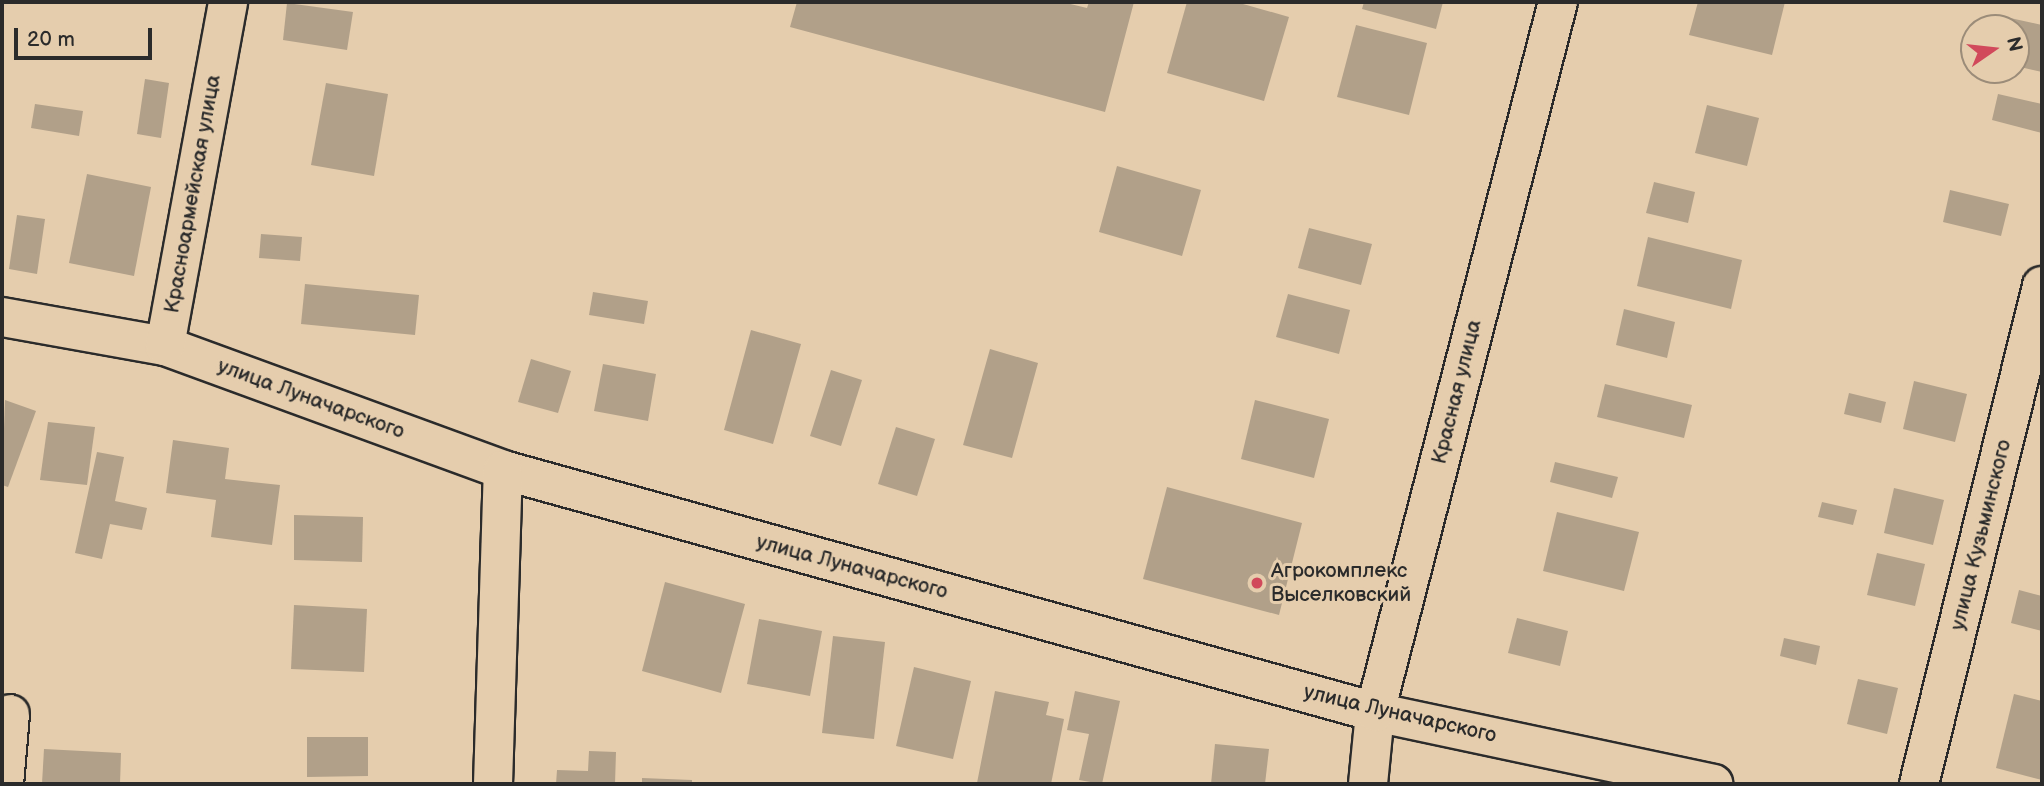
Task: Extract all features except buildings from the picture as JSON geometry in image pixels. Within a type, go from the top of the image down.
[{"type":"street","name":"Красноармейская улица","points":[[165,346],[228,2]]},
{"type":"street","name":"Красная улица","points":[[1368,784],[1375,712],[1558,2]]},
{"type":"street","name":"улица Кузьминского","points":[[1919,784],[2042,286]]},
{"type":"street","name":"улица Луначарского","points":[[2,317],[165,346],[503,470],[1375,712],[1713,784]]},
{"type":"street","points":[[493,784],[503,470]]},
{"type":"street","points":[[4,784],[10,714]]},
{"type":"place","name":"Агрокомплекс Выселковский","points":[[1257,583]]}]
